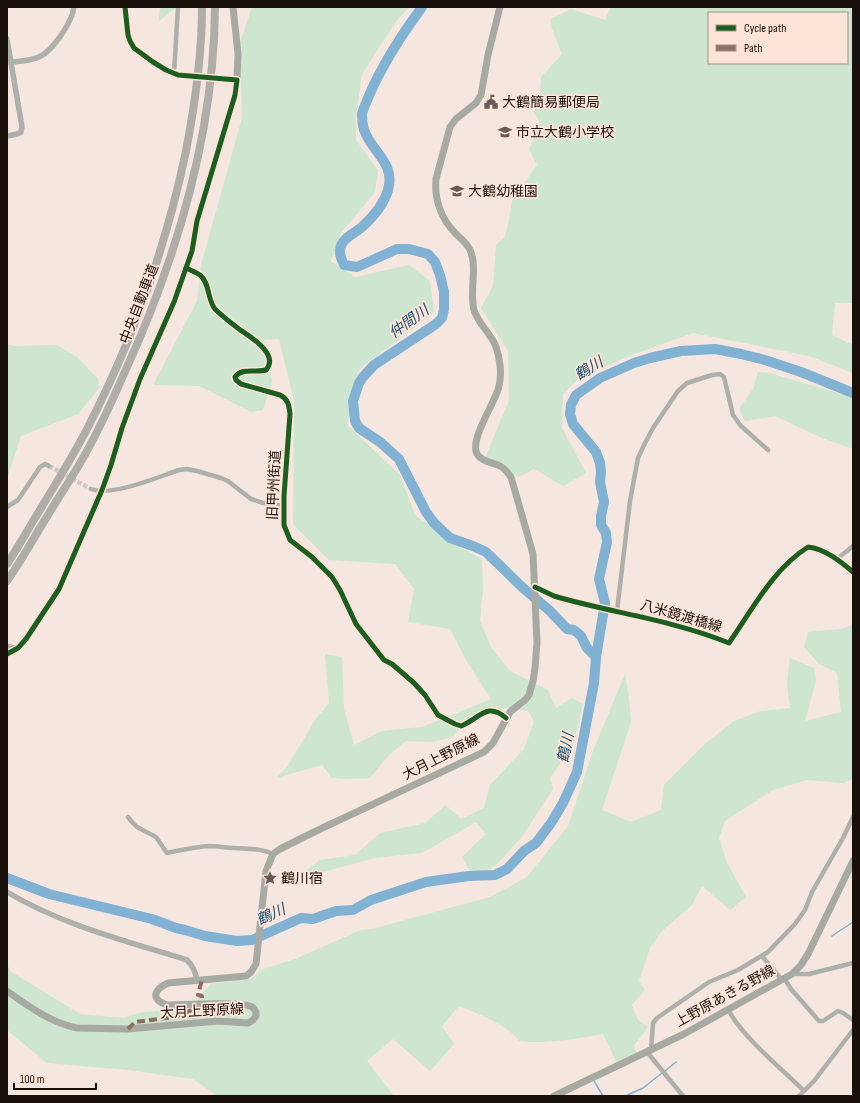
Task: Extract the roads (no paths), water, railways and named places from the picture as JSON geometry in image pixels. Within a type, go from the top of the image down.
[{"type":"highway","name":"中央自動車道","points":[[7,564],[57,482],[86,430],[126,344],[149,282],[170,217],[189,135],[198,72],[202,7]]},
{"type":"highway","name":"中央自動車道","points":[[7,582],[79,464],[111,404],[136,348],[165,274],[187,202],[202,135],[210,74],[215,7]]},
{"type":"main road","points":[[233,7],[238,54],[237,80]]},
{"type":"main road","name":"大月上野原線","points":[[7,991],[50,1019],[77,1028],[128,1029],[218,1021],[240,1024],[248,1023],[256,1016],[256,1012],[252,1007],[244,1005],[166,1005],[157,1000],[155,994],[156,990],[168,983],[246,976],[251,972],[256,964],[266,871],[273,854],[314,832],[484,752],[494,743],[506,718],[514,708],[526,699],[531,690],[536,656],[536,611],[533,554],[511,477],[502,467],[489,463],[479,457],[475,448],[478,435],[499,388],[500,374],[496,346],[475,312],[473,302],[473,262],[470,251],[466,244],[445,222],[439,208],[435,187],[450,127],[456,119],[476,103],[481,95],[488,55],[500,7]]},
{"type":"main road","name":"上野原あきる野線","points":[[554,1096],[684,1034],[792,974],[808,954],[853,861]]},
{"type":"street","points":[[11,62],[38,58],[46,54],[54,45],[69,22],[74,7]]},
{"type":"street","points":[[7,654],[18,648],[31,633],[59,589],[102,490],[122,428],[145,366],[174,302],[192,251],[197,221],[232,107],[237,80],[176,74],[153,62],[132,45],[128,35],[125,7]]},
{"type":"street","points":[[176,74],[178,7]]},
{"type":"street","points":[[7,39],[22,127],[21,132],[7,136]]},
{"type":"street","name":"旧甲州街道","points":[[186,268],[204,279],[211,303],[215,309],[254,339],[269,356],[270,363],[266,370],[244,371],[235,377],[236,380],[241,384],[280,395],[286,398],[288,402],[290,414],[284,525],[290,540],[312,557],[332,577],[340,590],[356,624],[384,660],[403,673],[420,688],[438,715],[462,726],[483,712],[491,711],[500,713],[506,718]]},
{"type":"street","points":[[535,589],[560,598],[617,611],[630,501],[638,458],[653,428],[678,391],[687,383],[712,375],[720,374],[724,376],[733,415],[740,426],[768,450]]},
{"type":"street","points":[[7,507],[18,500],[40,467],[44,464],[49,466]]},
{"type":"street","points":[[91,489],[102,490],[128,488],[179,470],[187,470],[225,479],[245,495],[255,500],[284,506]]},
{"type":"street","points":[[837,559],[853,546]]},
{"type":"street","name":"八米鏡渡橋線","points":[[617,611],[707,634],[729,643],[761,595],[777,575],[808,547],[814,548],[837,559],[853,572]]},
{"type":"street","points":[[7,646],[18,648]]},
{"type":"street","points":[[128,817],[138,827],[156,837],[167,852],[219,846],[256,849],[273,854]]},
{"type":"street","points":[[683,1096],[663,1072],[649,1051],[653,1023],[657,1018],[709,982],[738,970],[768,952],[795,924],[805,910],[812,892],[843,838],[853,817]]},
{"type":"street","points":[[7,892],[46,912],[109,936],[187,960],[192,964],[197,980]]},
{"type":"street","points":[[762,956],[819,1021],[823,1021],[838,1012],[843,1012],[853,1020]]},
{"type":"street","points":[[792,974],[809,974],[853,963]]},
{"type":"street","points":[[728,1010],[732,1018],[757,1046],[804,1091]]},
{"type":"street","points":[[799,1096],[814,1080],[853,1030]]},
{"type":"waterway","name":"仲間川","points":[[422,7],[385,63],[362,113],[362,121],[367,138],[382,158],[389,172],[390,181],[388,190],[384,200],[374,215],[362,227],[345,239],[341,246],[340,254],[344,265],[357,267],[397,249],[409,249],[428,254],[435,262],[440,275],[444,292],[444,309],[442,318],[436,324],[374,365],[363,377],[359,383],[353,401],[355,421],[359,428],[380,442],[399,459],[426,512],[434,523],[450,538],[486,552],[522,587],[550,611],[567,629],[574,630],[581,636],[587,648],[596,657]]},
{"type":"waterway","name":"鶴川","points":[[7,878],[49,894],[152,919],[176,928],[205,936],[237,941],[252,940],[301,918],[313,919],[336,911],[353,910],[371,900],[426,882],[469,876],[495,875],[507,869],[524,851],[536,843],[551,823],[563,803],[577,772],[594,683],[596,657],[605,603],[599,579],[607,542],[606,533],[601,525],[604,502],[600,482],[600,463],[596,452],[573,424],[570,414],[571,405],[576,395],[600,378],[634,363],[681,351],[715,349],[765,360],[801,372],[853,393]]},
{"type":"waterway","points":[[832,936],[853,922]]},
{"type":"waterway","points":[[665,1071],[676,1062]]},
{"type":"waterway","points":[[625,1096],[643,1088],[662,1073]]},
{"type":"waterway","points":[[594,1081],[603,1096]]},
{"type":"tunnel","points":[[49,466],[91,489]]},
{"type":"place","name":"大鶴簡易郵便局","points":[[491,102]]},
{"type":"place","name":"市立大鶴小学校","points":[[505,132]]},
{"type":"place","name":"大鶴幼稚園","points":[[457,191]]},
{"type":"place","name":"鶴川宿","points":[[270,878]]}]
